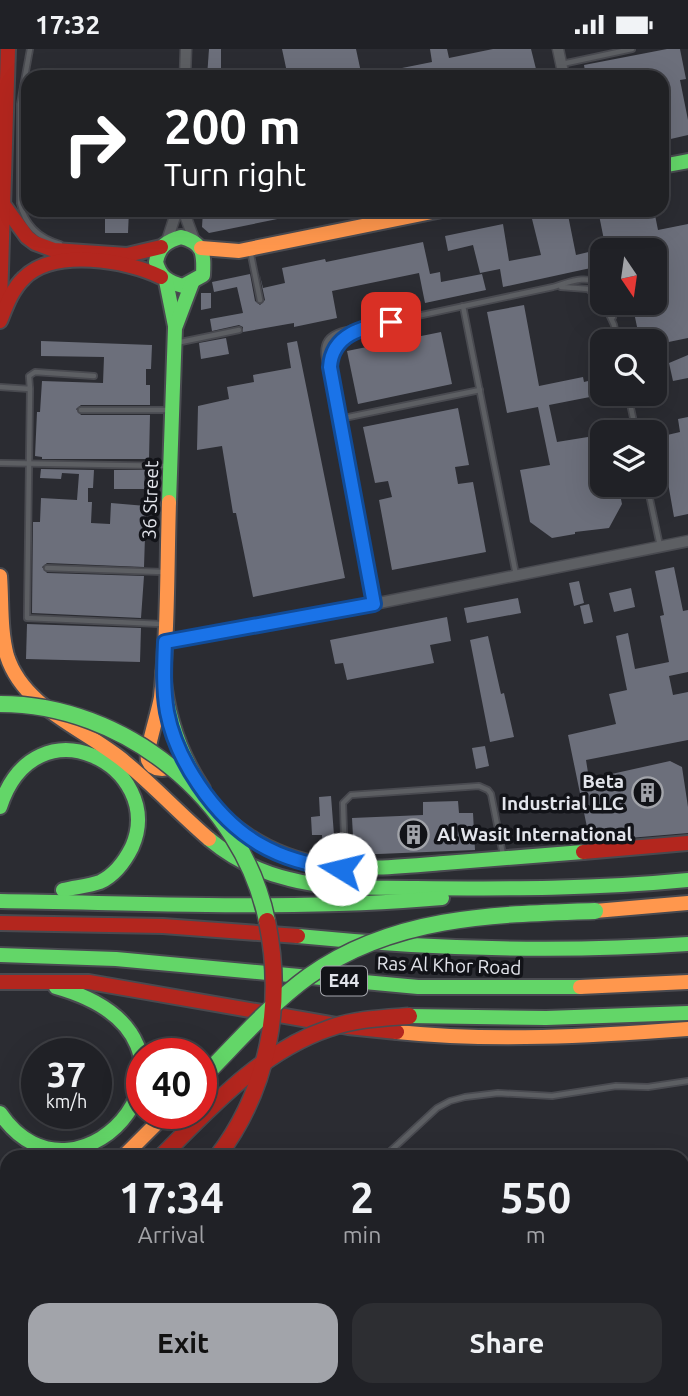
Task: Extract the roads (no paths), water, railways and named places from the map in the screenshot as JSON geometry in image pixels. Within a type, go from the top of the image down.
[{"type":"main road","points":[[0,302],[8,49]]},
{"type":"main road","points":[[669,165],[688,161]]},
{"type":"main road","points":[[5,207],[20,230],[35,243],[54,250],[127,255],[181,237],[198,245],[244,250],[407,217]]},
{"type":"main road","points":[[163,279],[156,262],[164,244]]},
{"type":"main road","points":[[197,279],[204,256],[198,245]]},
{"type":"main road","points":[[0,321],[19,281],[38,267],[49,263],[126,263],[183,286],[244,250]]},
{"type":"main road","name":"36 Street","points":[[163,279],[175,335],[163,673]]},
{"type":"main road","name":"36 Street","points":[[175,335],[197,279]]},
{"type":"main road","points":[[0,576],[2,635],[10,662],[23,686],[50,712],[131,766],[203,835],[231,856],[281,879],[322,887],[502,891],[583,889],[688,880]]},
{"type":"main road","points":[[163,673],[156,723],[147,755],[153,767],[162,770],[175,765],[181,753]]},
{"type":"main road","points":[[163,673],[167,711],[181,753],[204,792],[231,824],[251,841],[293,860],[325,868],[358,870],[688,843]]},
{"type":"main road","points":[[0,704],[40,707],[73,714],[114,730],[154,753],[187,779],[212,805],[231,831],[249,864],[263,899],[272,936],[276,976],[274,1018],[255,1092],[239,1125],[222,1150]]},
{"type":"main road","points":[[0,807],[4,791],[28,761],[53,751],[72,750],[91,754],[112,766],[131,790],[138,815],[138,828],[130,853],[120,868],[105,880],[81,890],[32,892],[5,901]]},
{"type":"main road","points":[[5,901],[281,905],[423,900],[502,891]]},
{"type":"main road","points":[[217,1063],[309,976],[337,957],[398,931],[455,918],[483,915],[595,911],[688,903]]},
{"type":"main road","name":"Ras Al Khor Road","points":[[0,923],[151,925],[375,944],[486,950],[614,949],[688,944]]},
{"type":"main road","name":"Ras Al Khor Road","points":[[0,955],[116,959],[418,987],[569,988],[688,982]]},
{"type":"main road","points":[[0,982],[89,982],[309,1021],[426,1035],[558,1035],[688,1029]]},
{"type":"main road","points":[[0,1113],[13,1130],[37,1145],[58,1150],[77,1150],[96,1143],[120,1125],[133,1107],[140,1086],[142,1064],[139,1050],[125,1025],[101,1006],[80,995],[31,982]]},
{"type":"main road","points":[[168,1150],[240,1079],[283,1047],[316,1031],[350,1021],[368,1017],[409,1016],[546,1018],[688,1013]]},
{"type":"main road","points":[[130,1150],[151,1129]]},
{"type":"street","points":[[185,70],[186,49]]},
{"type":"street","points":[[558,49],[562,70]]},
{"type":"street","points":[[164,244],[174,217]]},
{"type":"street","points":[[186,217],[198,245]]},
{"type":"street","points":[[165,642],[374,604],[688,541]]},
{"type":"lane","points":[[26,70],[30,49]]},
{"type":"lane","points":[[561,64],[632,49]]},
{"type":"lane","points":[[21,98],[21,210]]},
{"type":"lane","points":[[25,217],[32,229],[43,238],[94,254]]},
{"type":"lane","points":[[244,250],[260,300]]},
{"type":"lane","points":[[332,381],[323,356],[330,336],[339,330],[366,327],[590,279]]},
{"type":"lane","points":[[553,287],[578,287],[590,291]]},
{"type":"lane","points":[[463,306],[516,575]]},
{"type":"lane","points":[[609,315],[614,325]]},
{"type":"lane","points":[[613,315],[615,329]]},
{"type":"lane","points":[[366,327],[345,336],[333,349],[330,367],[374,604]]},
{"type":"lane","points":[[175,335],[239,330]]},
{"type":"lane","points":[[94,376],[32,373],[29,376],[27,618],[166,624]]},
{"type":"lane","points":[[0,387],[30,389]]},
{"type":"lane","points":[[339,419],[480,390]]},
{"type":"lane","points":[[81,410],[174,410]]},
{"type":"lane","points":[[0,463],[172,466]]},
{"type":"lane","points":[[650,497],[660,547]]},
{"type":"lane","points":[[47,568],[168,572]]},
{"type":"lane","points":[[344,835],[343,803],[351,795],[479,786],[488,790],[491,795],[504,859]]},
{"type":"lane","points":[[392,1150],[437,1108],[458,1098],[498,1093],[552,1096],[616,1086],[648,1087],[688,1081]]},
{"type":"place","name":"Beta Industrial LLC","points":[[647,792]]},
{"type":"place","name":"Al Wasit International","points":[[414,834]]}]
